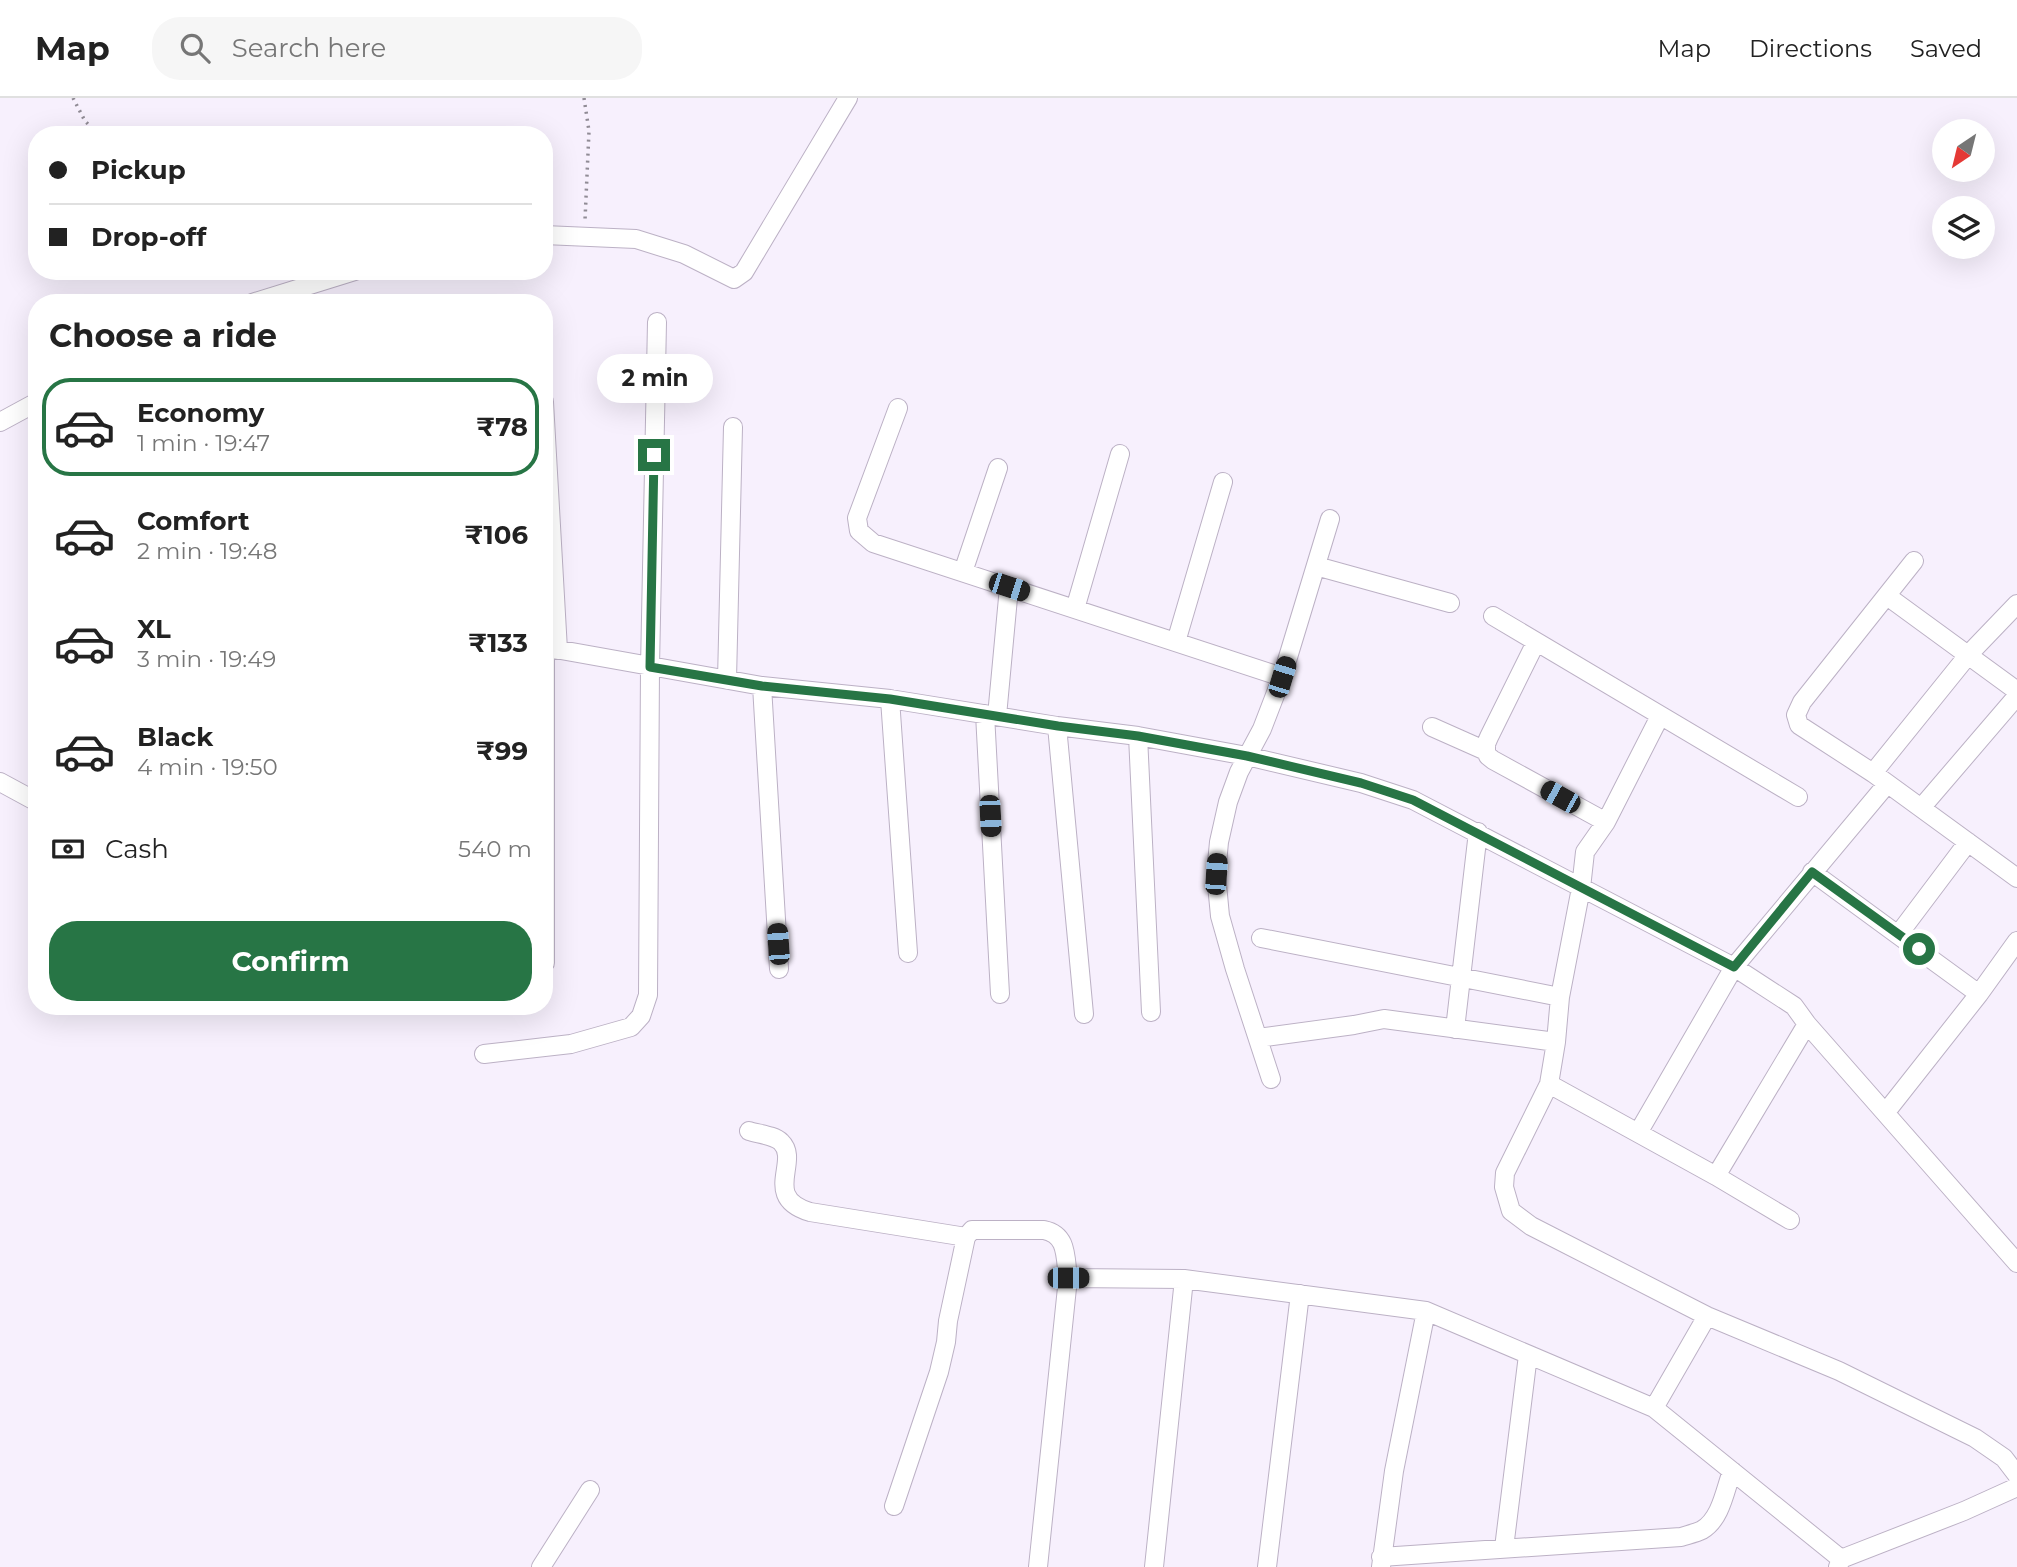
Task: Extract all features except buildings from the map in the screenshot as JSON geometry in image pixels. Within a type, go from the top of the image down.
[{"type":"street","points":[[553,235],[636,239],[684,254],[734,279],[744,272],[848,98]]},
{"type":"street","points":[[281,294],[326,280]]},
{"type":"street","points":[[484,1054],[572,1044],[631,1027],[641,1016],[648,995],[650,667],[657,322]]},
{"type":"street","points":[[0,422],[28,407]]},
{"type":"street","points":[[898,408],[856,518],[859,531],[873,543],[1282,677]]},
{"type":"street","points":[[727,680],[733,427]]},
{"type":"street","points":[[1075,609],[1120,454]]},
{"type":"street","points":[[963,572],[998,468]]},
{"type":"street","points":[[1176,642],[1223,482]]},
{"type":"street","points":[[1271,1079],[1220,916],[1216,874],[1219,842],[1228,802],[1247,756],[1262,729],[1282,677],[1330,519]]},
{"type":"street","points":[[1914,561],[1801,702],[1796,715],[1799,725],[1880,778],[2017,878]]},
{"type":"street","points":[[1316,566],[1450,603]]},
{"type":"street","points":[[1000,994],[991,715],[1009,587]]},
{"type":"street","points":[[1887,596],[1969,654],[2017,693],[1921,808]]},
{"type":"street","points":[[1638,1133],[1734,967],[1812,872],[1969,654],[2017,604]]},
{"type":"street","points":[[1493,616],[1797,797]]},
{"type":"street","points":[[1536,642],[1486,744],[1488,757],[1606,822]]},
{"type":"street","points":[[553,649],[762,686],[890,699],[1138,736],[1247,756],[1361,783],[1413,800],[1734,967],[1794,1006],[2017,1263]]},
{"type":"street","points":[[762,686],[779,969]]},
{"type":"street","points":[[890,699],[908,953]]},
{"type":"street","points":[[1660,716],[1606,822],[1586,852],[1560,997],[1549,1084],[1505,1173],[1504,1188],[1511,1211],[1531,1226],[1707,1316],[1839,1371],[1975,1438],[2004,1458],[2017,1475]]},
{"type":"street","points":[[1058,726],[1084,1014]]},
{"type":"street","points":[[1432,727],[1486,751]]},
{"type":"street","points":[[1138,736],[1151,1012]]},
{"type":"street","points":[[0,782],[28,797]]},
{"type":"street","points":[[1455,1029],[1478,832]]},
{"type":"street","points":[[1898,935],[1968,842]]},
{"type":"street","points":[[1812,872],[1979,993]]},
{"type":"street","points":[[1261,938],[1560,997]]},
{"type":"street","points":[[1886,1112],[2017,941]]},
{"type":"street","points":[[1258,1038],[1384,1019],[1556,1042]]},
{"type":"street","points":[[1716,1176],[1807,1024]]},
{"type":"street","points":[[1549,1084],[1790,1220]]},
{"type":"street","points":[[749,1131],[779,1139],[786,1148],[784,1188],[789,1199],[798,1208],[966,1237]]},
{"type":"street","points":[[894,1506],[939,1372],[966,1237],[972,1230],[1055,1232],[1062,1240],[1068,1278],[1038,1567]]},
{"type":"street","points":[[1068,1278],[1184,1279],[1426,1311],[1654,1408],[1840,1563],[2017,1487]]},
{"type":"street","points":[[1154,1567],[1184,1279]]},
{"type":"street","points":[[1266,1567],[1300,1294]]},
{"type":"street","points":[[1426,1311],[1394,1471],[1381,1562],[1504,1548],[1681,1537],[1702,1530],[1712,1522],[1719,1510],[1732,1471]]},
{"type":"street","points":[[1654,1408],[1707,1316]]},
{"type":"street","points":[[1504,1548],[1528,1354]]},
{"type":"street","points":[[541,1567],[590,1490]]},
{"type":"path","points":[[73,98],[90,126]]},
{"type":"path","points":[[584,98],[589,131],[585,236]]},
{"type":"route","points":[[654,455],[650,667],[762,686],[890,699],[1138,736],[1247,756],[1361,783],[1413,800],[1478,832],[1734,967],[1812,872],[1919,949]]}]
